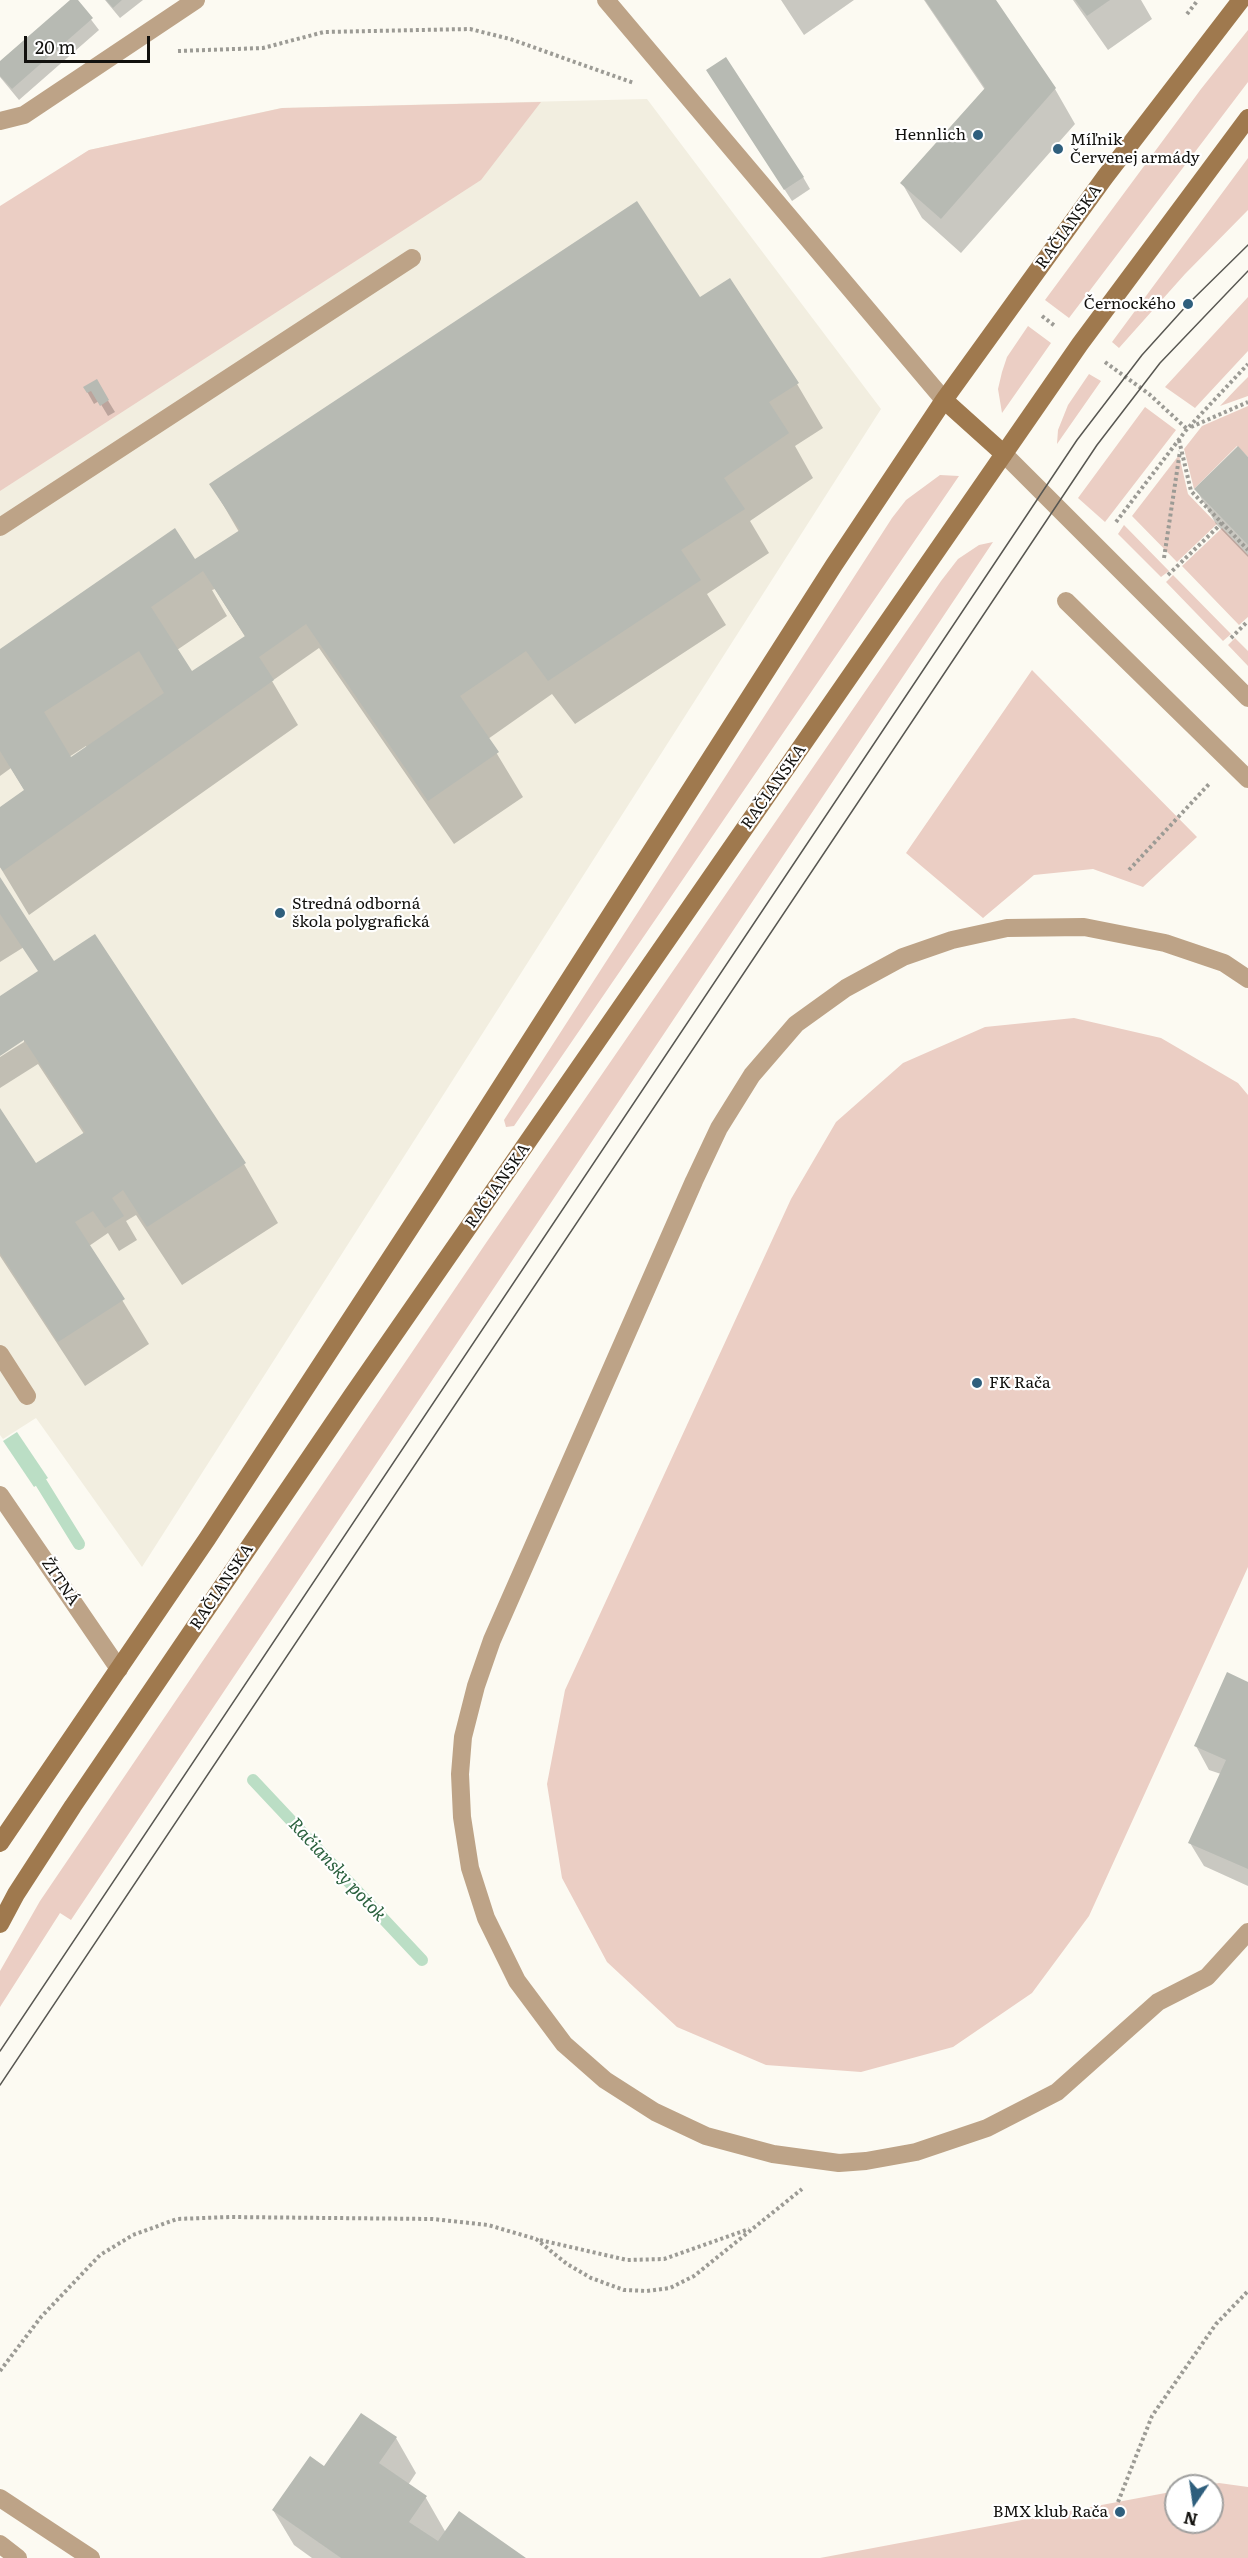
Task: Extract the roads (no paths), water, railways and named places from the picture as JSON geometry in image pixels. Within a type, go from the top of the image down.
[{"type":"main road","name":"RAČIANSKA","points":[[0,1843],[207,1539],[432,1193],[834,565],[944,400],[1105,177],[1241,0]]},
{"type":"main road","name":"RAČIANSKA","points":[[0,1924],[16,1894],[73,1806],[346,1404],[1080,344],[1248,118]]},
{"type":"main road","points":[[944,400],[1004,454]]},
{"type":"street","points":[[0,122],[24,116],[196,0]]},
{"type":"street","points":[[606,0],[944,400]]},
{"type":"street","points":[[0,527],[412,258]]},
{"type":"street","points":[[1004,454],[1248,698]]},
{"type":"street","points":[[1066,601],[1248,779]]},
{"type":"street","points":[[1248,979],[1224,963],[1165,943],[1084,927],[1007,928],[952,940],[903,957],[846,988],[796,1024],[752,1075],[719,1128],[492,1640],[476,1686],[463,1737],[460,1774],[462,1817],[470,1868],[486,1918],[517,1981],[564,2044],[605,2080],[655,2112],[705,2136],[773,2154],[839,2163],[866,2161],[916,2152],[987,2128],[1058,2092],[1158,2002],[1207,1977],[1248,1932]]},
{"type":"street","points":[[0,1354],[27,1396]]},
{"type":"street","name":"ŽITNÁ","points":[[0,1495],[119,1669]]},
{"type":"street","points":[[0,2498],[91,2558]]},
{"type":"street","points":[[0,2544],[18,2558]]},
{"type":"waterway","name":"Račiansky potok","points":[[32,1468],[79,1544]]},
{"type":"waterway","name":"Račiansky potok","points":[[253,1780],[422,1960]]},
{"type":"tram line","points":[[0,2051],[1077,440],[1142,355],[1188,304],[1248,245]]},
{"type":"tram line","points":[[0,2085],[1097,445],[1160,363],[1248,271]]},
{"type":"place","name":"Hennlich","points":[[978,135]]},
{"type":"place","name":"Míľnik Červenej armády","points":[[1058,149]]},
{"type":"place","name":"Černockého","points":[[1188,304]]},
{"type":"place","name":"Stredná odborná škola polygrafická","points":[[280,913]]},
{"type":"place","name":"FK Rača","points":[[977,1383]]},
{"type":"place","name":"BMX klub Rača","points":[[1120,2512]]}]
